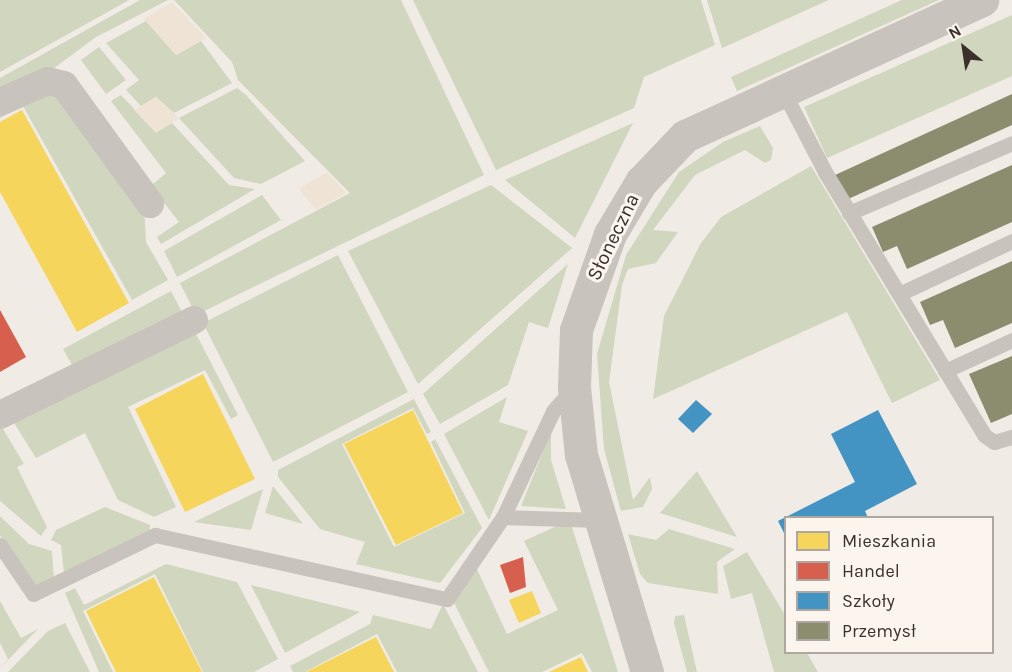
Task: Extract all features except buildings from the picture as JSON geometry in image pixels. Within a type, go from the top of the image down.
[{"type":"street","name":"Słoneczna","points":[[647,672],[580,455],[574,387],[576,330],[590,282],[641,182],[685,136],[782,89],[982,0]]},
{"type":"street","points":[[0,102],[48,81],[64,85],[150,204]]},
{"type":"street","points":[[0,415],[194,320]]},
{"type":"lane","points":[[782,89],[849,213],[989,440],[1012,437]]},
{"type":"lane","points":[[849,213],[1012,143]]},
{"type":"lane","points":[[899,294],[1012,242]]},
{"type":"lane","points":[[945,371],[1012,340]]},
{"type":"lane","points":[[0,545],[33,594],[155,535],[447,599],[503,517],[553,411],[574,387]]},
{"type":"lane","points":[[503,517],[600,520]]},
{"type":"green space","points":[[0,0],[129,0],[0,72]]},
{"type":"green space","points":[[140,0],[168,0],[96,37],[42,77],[0,95],[0,78]]},
{"type":"green space","points":[[174,0],[401,0],[484,175],[196,315],[180,283],[350,193],[238,80],[232,62]]},
{"type":"green space","points":[[413,0],[701,0],[715,45],[644,77],[634,108],[496,170]]},
{"type":"green space","points":[[707,0],[829,0],[722,48]]},
{"type":"green space","points":[[902,0],[939,0],[737,91],[731,77]]},
{"type":"green space","points":[[1012,15],[1012,76],[827,158],[804,107]]},
{"type":"green space","points":[[146,21],[176,55],[201,41],[232,83],[174,113],[156,97],[141,106],[126,90],[139,80],[106,43]]},
{"type":"green space","points":[[99,47],[126,80],[106,94],[81,60]]},
{"type":"green space","points":[[237,88],[246,95],[305,161],[261,184],[234,178],[179,118]]},
{"type":"green space","points":[[49,89],[144,206],[146,242],[168,280],[132,300],[23,106],[0,118],[0,110]]},
{"type":"green space","points":[[121,95],[156,132],[172,123],[229,185],[255,189],[161,244],[157,237],[179,222],[151,186],[166,173],[111,101]]},
{"type":"green space","points":[[633,123],[575,238],[505,180]]},
{"type":"green space","points":[[760,126],[773,148],[771,160],[765,163],[745,150],[695,175],[653,230],[678,232],[656,263],[628,269],[622,285],[609,382],[633,500],[650,477],[652,489],[643,507],[621,511],[604,449],[597,354],[626,255],[679,172],[723,142]]},
{"type":"green space","points":[[811,166],[940,380],[892,403],[847,312],[653,399],[664,316],[701,243],[721,217]]},
{"type":"green space","points":[[491,185],[572,248],[418,384],[348,251]]},
{"type":"green space","points":[[262,195],[281,220],[177,277],[164,251]]},
{"type":"green space","points":[[338,255],[408,392],[273,462],[203,323]]},
{"type":"green space","points":[[568,264],[548,328],[529,322],[508,385],[440,424],[423,394]]},
{"type":"green space","points":[[171,291],[184,316],[75,370],[63,349]]},
{"type":"green space","points":[[193,328],[238,415],[231,419],[205,370],[128,407],[176,507],[154,517],[118,500],[85,433],[36,458],[11,418]]},
{"type":"green space","points":[[507,397],[499,422],[528,431],[489,520],[444,434]]},
{"type":"green space","points":[[414,399],[431,432],[427,434],[413,408],[342,444],[394,547],[465,513],[431,442],[435,439],[482,528],[440,583],[356,564],[365,542],[320,529],[278,477],[278,470]]},
{"type":"green space","points":[[0,424],[24,464],[17,467],[47,527],[41,536],[0,501]]},
{"type":"green space","points":[[551,432],[551,460],[566,509],[521,506]]},
{"type":"green space","points":[[697,471],[737,537],[660,513]]},
{"type":"green space","points":[[273,486],[303,524],[265,513]]},
{"type":"green space","points":[[263,489],[251,530],[194,522]]},
{"type":"green space","points":[[105,507],[150,525],[149,533],[64,574],[61,545],[51,540],[56,530]]},
{"type":"green space","points":[[0,516],[29,544],[52,551],[54,581],[43,588],[28,584],[0,535]]},
{"type":"green space","points":[[561,524],[571,524],[618,672],[592,672],[582,653],[542,672],[489,672],[452,599],[475,565],[507,634],[558,610],[524,541]]},
{"type":"green space","points":[[669,529],[735,549],[717,562],[718,594],[648,583],[640,574],[628,534],[656,540]]},
{"type":"green space","points":[[747,552],[784,613],[784,654],[808,654],[818,672],[774,672],[752,593],[731,599],[723,566]]},
{"type":"green space","points":[[166,564],[237,582],[278,659],[254,672],[203,672],[155,574],[83,611],[113,672],[99,672],[65,593],[75,588],[84,605]]},
{"type":"green space","points":[[251,585],[360,612],[285,653]]},
{"type":"green space","points":[[0,601],[21,638],[38,629],[0,668],[8,659],[0,643]]},
{"type":"green space","points":[[443,604],[478,672],[397,672],[377,634],[305,672],[293,672],[290,666],[370,624],[373,615],[431,629]]},
{"type":"green space","points":[[684,615],[697,672],[687,672],[674,623],[675,616]]},
{"type":"green space","points":[[65,623],[90,672],[8,672],[48,631]]},
{"type":"shaded area","points":[[172,2],[206,38],[176,55],[144,19]]},
{"type":"shaded area","points":[[156,97],[179,118],[156,133],[134,110]]},
{"type":"shaded area","points":[[327,172],[346,193],[316,210],[299,189]]}]
